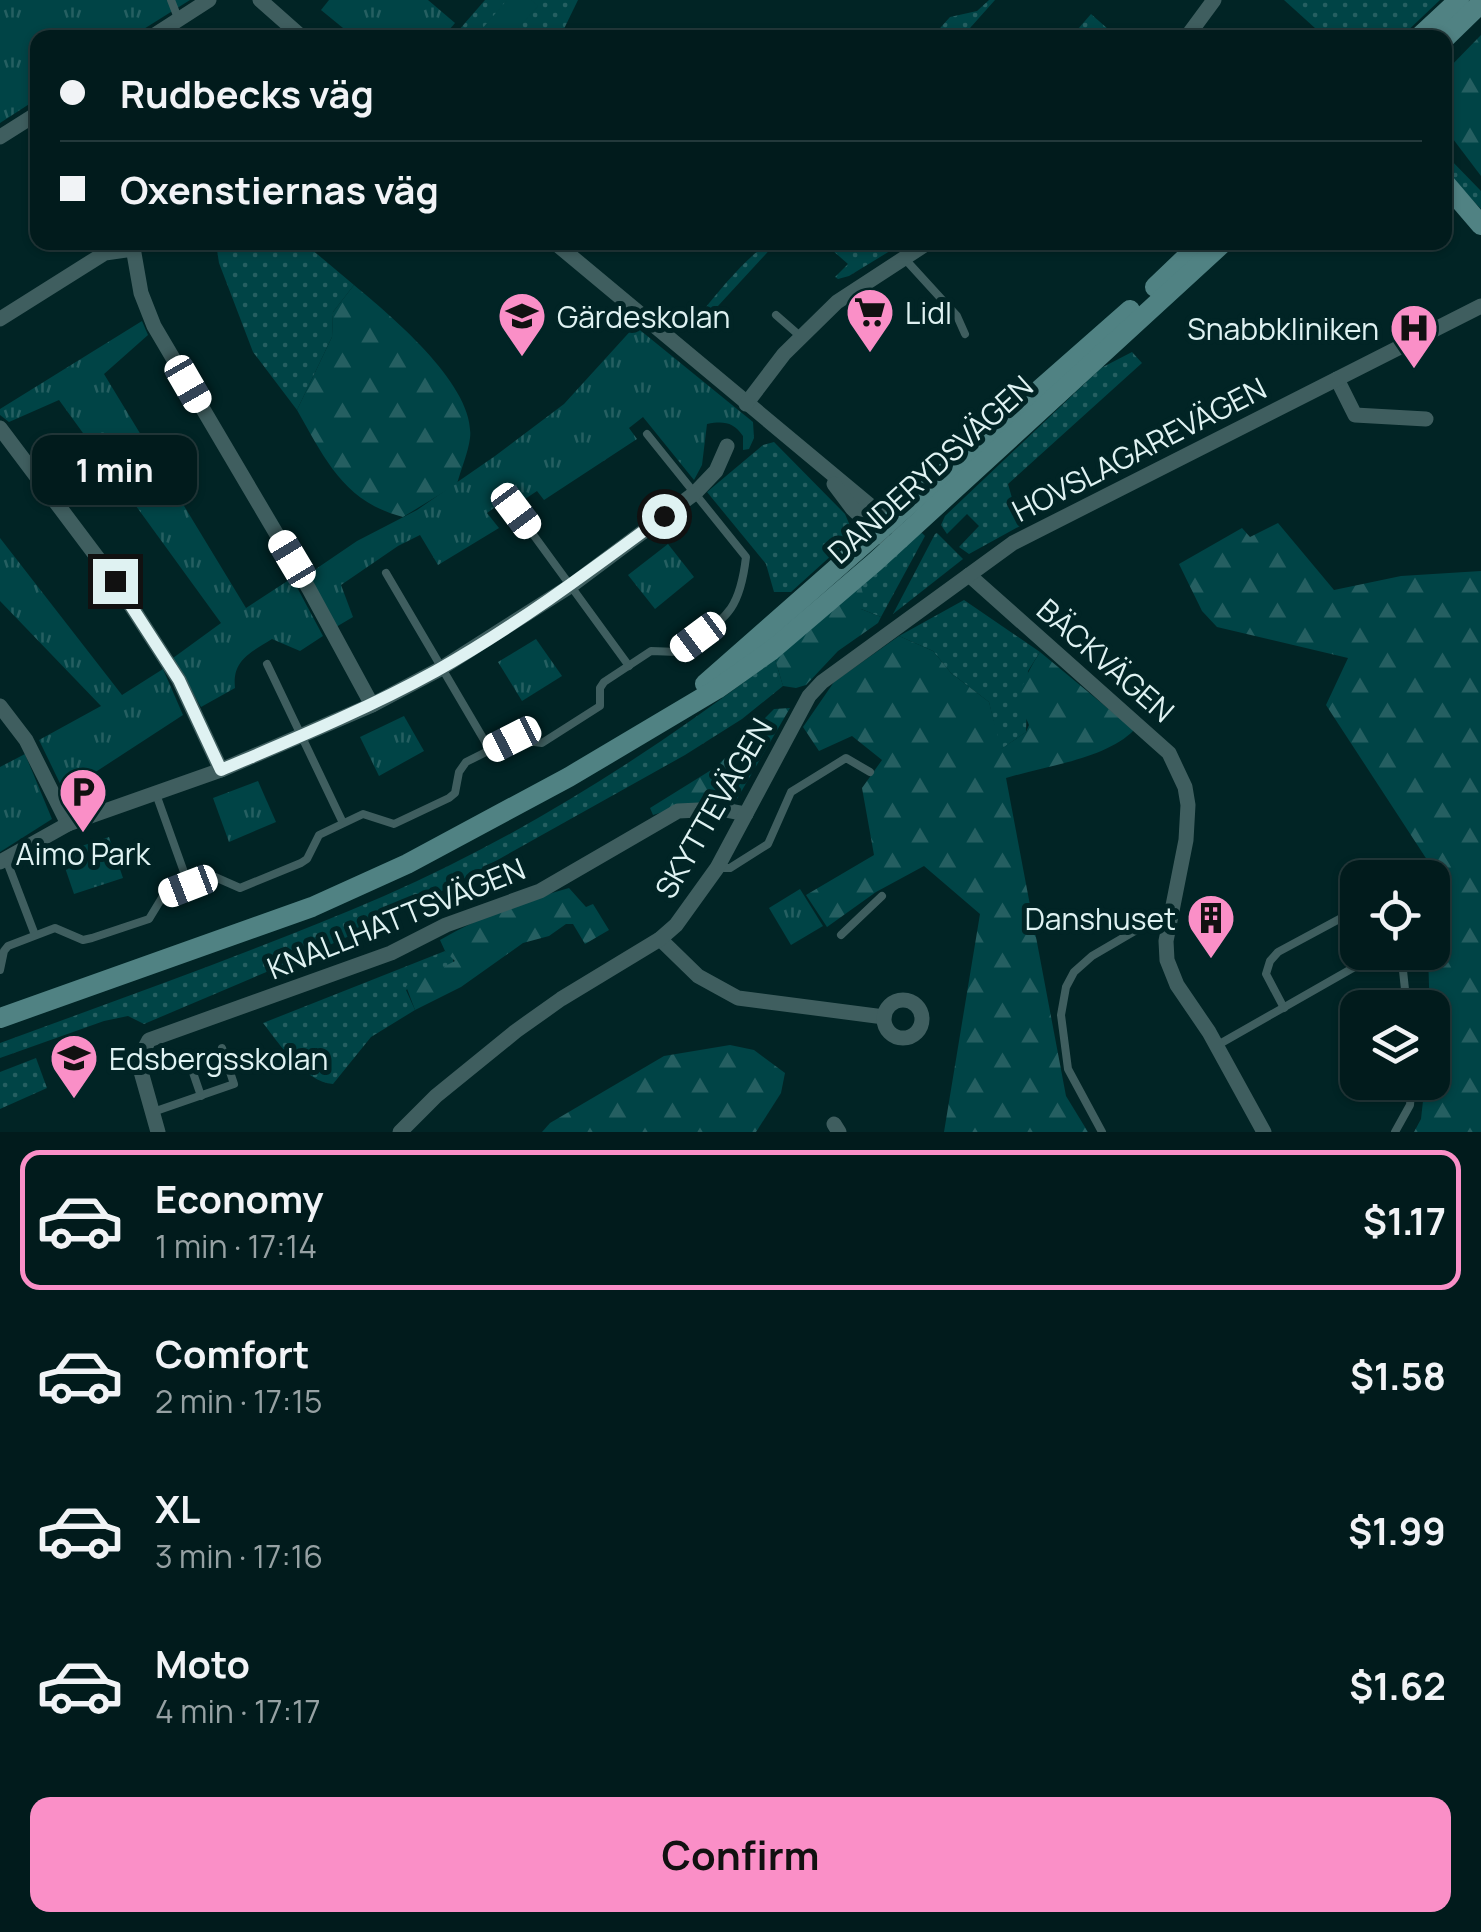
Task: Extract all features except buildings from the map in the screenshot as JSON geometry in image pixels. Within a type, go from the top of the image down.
[{"type":"main road","points":[[1427,30],[1459,0]]},
{"type":"main road","points":[[1452,32],[1481,3]]},
{"type":"main road","points":[[1452,196],[1481,228]]},
{"type":"main road","name":"DANDERYDSVÄGEN","points":[[890,534],[1194,250]]},
{"type":"main road","name":"DANDERYDSVÄGEN","points":[[0,1018],[312,907],[484,824],[662,721],[890,534],[1215,250]]},
{"type":"street","points":[[161,30],[209,0]]},
{"type":"street","points":[[260,0],[293,30]]},
{"type":"street","points":[[1192,30],[1214,0]]},
{"type":"street","points":[[0,137],[30,118]]},
{"type":"street","points":[[0,319],[105,254],[118,250]]},
{"type":"street","points":[[133,250],[140,293],[154,326],[309,588],[372,705]]},
{"type":"street","points":[[563,250],[826,472],[861,496],[890,534]]},
{"type":"street","points":[[746,404],[800,336],[838,302],[916,250]]},
{"type":"street","name":"HOVSLAGAREVÄGEN","points":[[969,575],[1013,544],[1481,306]]},
{"type":"street","points":[[1337,379],[1355,416],[1426,419]]},
{"type":"street","points":[[0,428],[115,581],[179,680],[221,770]]},
{"type":"street","points":[[3,860],[68,824],[221,770],[372,705],[440,669],[572,585],[695,493],[716,471],[727,446]]},
{"type":"street","name":"SKYTTEVÄGEN","points":[[400,1132],[436,1096],[516,1031],[660,939],[689,909],[717,868],[810,696],[822,682],[969,575]]},
{"type":"street","name":"BÄCKVÄGEN","points":[[969,575],[1169,753],[1185,787],[1188,805],[1186,840],[1166,941],[1167,960],[1264,1132]]},
{"type":"street","points":[[0,706],[26,740],[68,824]]},
{"type":"street","name":"KNALLHATTSVÄGEN","points":[[158,1132],[138,1061],[149,1040],[391,953],[446,925],[540,890],[678,811],[720,809],[746,814]]},
{"type":"street","points":[[660,939],[698,976],[738,998],[884,1018]]},
{"type":"lane","points":[[171,0],[178,18]]},
{"type":"lane","points":[[904,258],[958,316],[965,334]]},
{"type":"lane","points":[[776,315],[800,336]]},
{"type":"lane","points":[[0,970],[8,946],[35,935],[55,928],[83,940],[92,938],[148,919],[163,896],[215,876],[240,888],[302,863],[319,835],[343,823],[369,814],[394,824],[450,798],[462,766],[512,739],[542,743],[600,706],[604,682],[657,649],[678,652],[734,608],[746,557],[647,434]]},
{"type":"lane","points":[[516,511],[629,666]]},
{"type":"lane","points":[[386,574],[490,750]]},
{"type":"lane","points":[[267,664],[343,823]]},
{"type":"lane","points":[[717,868],[730,868],[768,844],[791,792],[810,779],[846,758],[870,772]]},
{"type":"lane","points":[[156,794],[188,886]]},
{"type":"lane","points":[[3,860],[35,935]]},
{"type":"lane","points":[[841,935],[882,896]]},
{"type":"lane","points":[[1102,1132],[1068,1069],[1062,1014],[1066,987],[1074,972],[1092,956],[1173,908]]},
{"type":"lane","points":[[1284,1008],[1266,974],[1270,961],[1278,952],[1340,919]]},
{"type":"lane","points":[[1216,1046],[1350,970]]},
{"type":"lane","points":[[153,1112],[234,1084],[222,1048]]},
{"type":"lane","points":[[188,1058],[201,1096]]},
{"type":"lane","points":[[1395,1132],[1410,1100]]},
{"type":"green space","points":[[0,0],[190,0],[142,30],[30,30],[30,104],[0,123]]},
{"type":"green space","points":[[329,0],[428,0],[455,23],[449,30],[345,30],[321,10]]},
{"type":"green space","points":[[485,0],[578,0],[563,30],[459,30]]},
{"type":"green space","points":[[507,0],[531,0],[538,6],[516,30],[481,30]]},
{"type":"green space","points":[[989,0],[995,0],[968,30],[938,30],[950,17],[977,11]]},
{"type":"green space","points":[[1284,0],[1440,0],[1408,30],[1317,30]]},
{"type":"green space","points":[[1091,14],[1109,30],[1077,30]]},
{"type":"green space","points":[[1481,35],[1481,176],[1452,138],[1452,65]]},
{"type":"green space","points":[[1452,161],[1481,191],[1481,209],[1452,178]]},
{"type":"green space","points":[[217,250],[312,250],[354,285],[333,312],[332,337],[297,410],[253,352]]},
{"type":"green space","points":[[759,250],[770,250],[706,319],[702,312]]},
{"type":"green space","points":[[832,250],[892,250],[849,276],[835,277],[848,264]]},
{"type":"green space","points":[[354,285],[389,315],[446,375],[468,418],[470,438],[457,484],[403,517],[365,501],[338,476],[297,410],[332,337],[333,312]]},
{"type":"green space","points":[[142,321],[148,335],[104,374],[246,608],[292,578],[323,636],[300,651],[272,639],[240,664],[235,688],[201,707],[173,658],[221,623],[59,400],[9,422],[0,415],[0,409]]},
{"type":"green space","points":[[635,326],[753,422],[754,438],[749,449],[743,450],[743,436],[732,425],[707,424],[702,465],[694,480],[643,417],[629,428],[637,439],[544,500],[537,491],[522,501],[515,493],[487,513],[499,528],[438,565],[420,535],[398,546],[341,585],[353,617],[336,627],[307,575],[357,541],[417,510],[564,404]]},
{"type":"green space","points":[[1132,352],[1142,363],[1008,484],[1020,526],[969,554],[959,547],[979,526],[967,514],[947,534],[941,525],[945,516],[1101,368]]},
{"type":"green space","points":[[774,442],[845,514],[854,535],[791,592],[774,592],[766,564],[707,492],[763,445]]},
{"type":"green space","points":[[1278,523],[1334,590],[1401,576],[1481,571],[1481,1132],[1414,1132],[1421,1119],[1423,1100],[1450,1100],[1450,990],[1429,990],[1429,970],[1450,970],[1450,860],[1427,860],[1326,705],[1348,658],[1217,627],[1202,611],[1179,564],[1242,528],[1250,537]]},
{"type":"green space","points":[[922,533],[925,536],[881,617],[861,609],[861,586]]},
{"type":"green space","points":[[935,534],[963,559],[893,614]]},
{"type":"green space","points":[[0,538],[122,695],[163,669],[183,715],[94,773],[94,778],[69,802],[39,740],[101,706],[0,601]]},
{"type":"green space","points":[[668,544],[694,577],[655,609],[628,575]]},
{"type":"green space","points":[[861,586],[861,609],[881,617],[878,623],[838,651],[806,685],[783,686],[775,659]]},
{"type":"green space","points":[[964,600],[1040,652],[1028,671],[1026,732],[1000,750],[989,702],[951,673],[933,651],[899,636]]},
{"type":"green space","points":[[899,636],[933,651],[951,673],[989,702],[1001,749],[1026,732],[1029,725],[1020,703],[1021,695],[1040,652],[1134,730],[1091,755],[1006,778],[1066,1096],[1088,1132],[944,1132],[980,914],[924,866],[876,892],[827,927],[806,895],[874,855],[862,788],[882,760],[852,736],[819,751],[803,727],[834,682]]},
{"type":"green space","points":[[536,639],[562,676],[522,701],[498,662]]},
{"type":"green space","points":[[775,659],[783,686],[742,719],[417,905],[144,1024],[128,1016],[104,1021],[0,1058],[0,1043],[337,916],[487,846],[635,758]]},
{"type":"green space","points":[[790,708],[734,804],[682,806],[653,815],[650,808],[716,767],[774,709]]},
{"type":"green space","points":[[404,716],[424,751],[379,776],[360,737]]},
{"type":"green space","points":[[25,754],[52,819],[0,852],[0,767]]},
{"type":"green space","points":[[258,781],[276,822],[229,842],[213,798]]},
{"type":"green space","points":[[109,837],[123,878],[74,894],[60,853]]},
{"type":"green space","points":[[569,888],[586,907],[593,904],[609,930],[585,944],[573,924],[566,924],[549,936],[523,943],[461,987],[415,1010],[406,986],[455,961],[440,940],[503,910]]},
{"type":"green space","points":[[800,889],[823,926],[791,945],[769,908]]},
{"type":"green space","points":[[445,951],[453,956],[453,963],[406,990],[415,1010],[371,1037],[333,1084],[312,1077],[263,1023]]},
{"type":"green space","points":[[730,1045],[754,1050],[785,1073],[781,1093],[756,1132],[542,1132],[550,1123],[664,1056]]},
{"type":"green space","points":[[36,1058],[47,1088],[0,1109],[0,1072]]},
{"type":"place","name":"Lidl","points":[[870,354]]},
{"type":"place","name":"Gärdeskolan","points":[[522,358]]},
{"type":"place","name":"Snabbkliniken","points":[[1414,370]]},
{"type":"place","name":"Aimo Park","points":[[83,834]]},
{"type":"place","name":"Danshuset","points":[[1211,960]]},
{"type":"place","name":"Edsbergsskolan","points":[[74,1100]]},
{"type":"route","points":[[115,581],[179,680],[221,770],[372,705],[440,669],[572,585],[664,516]]}]
